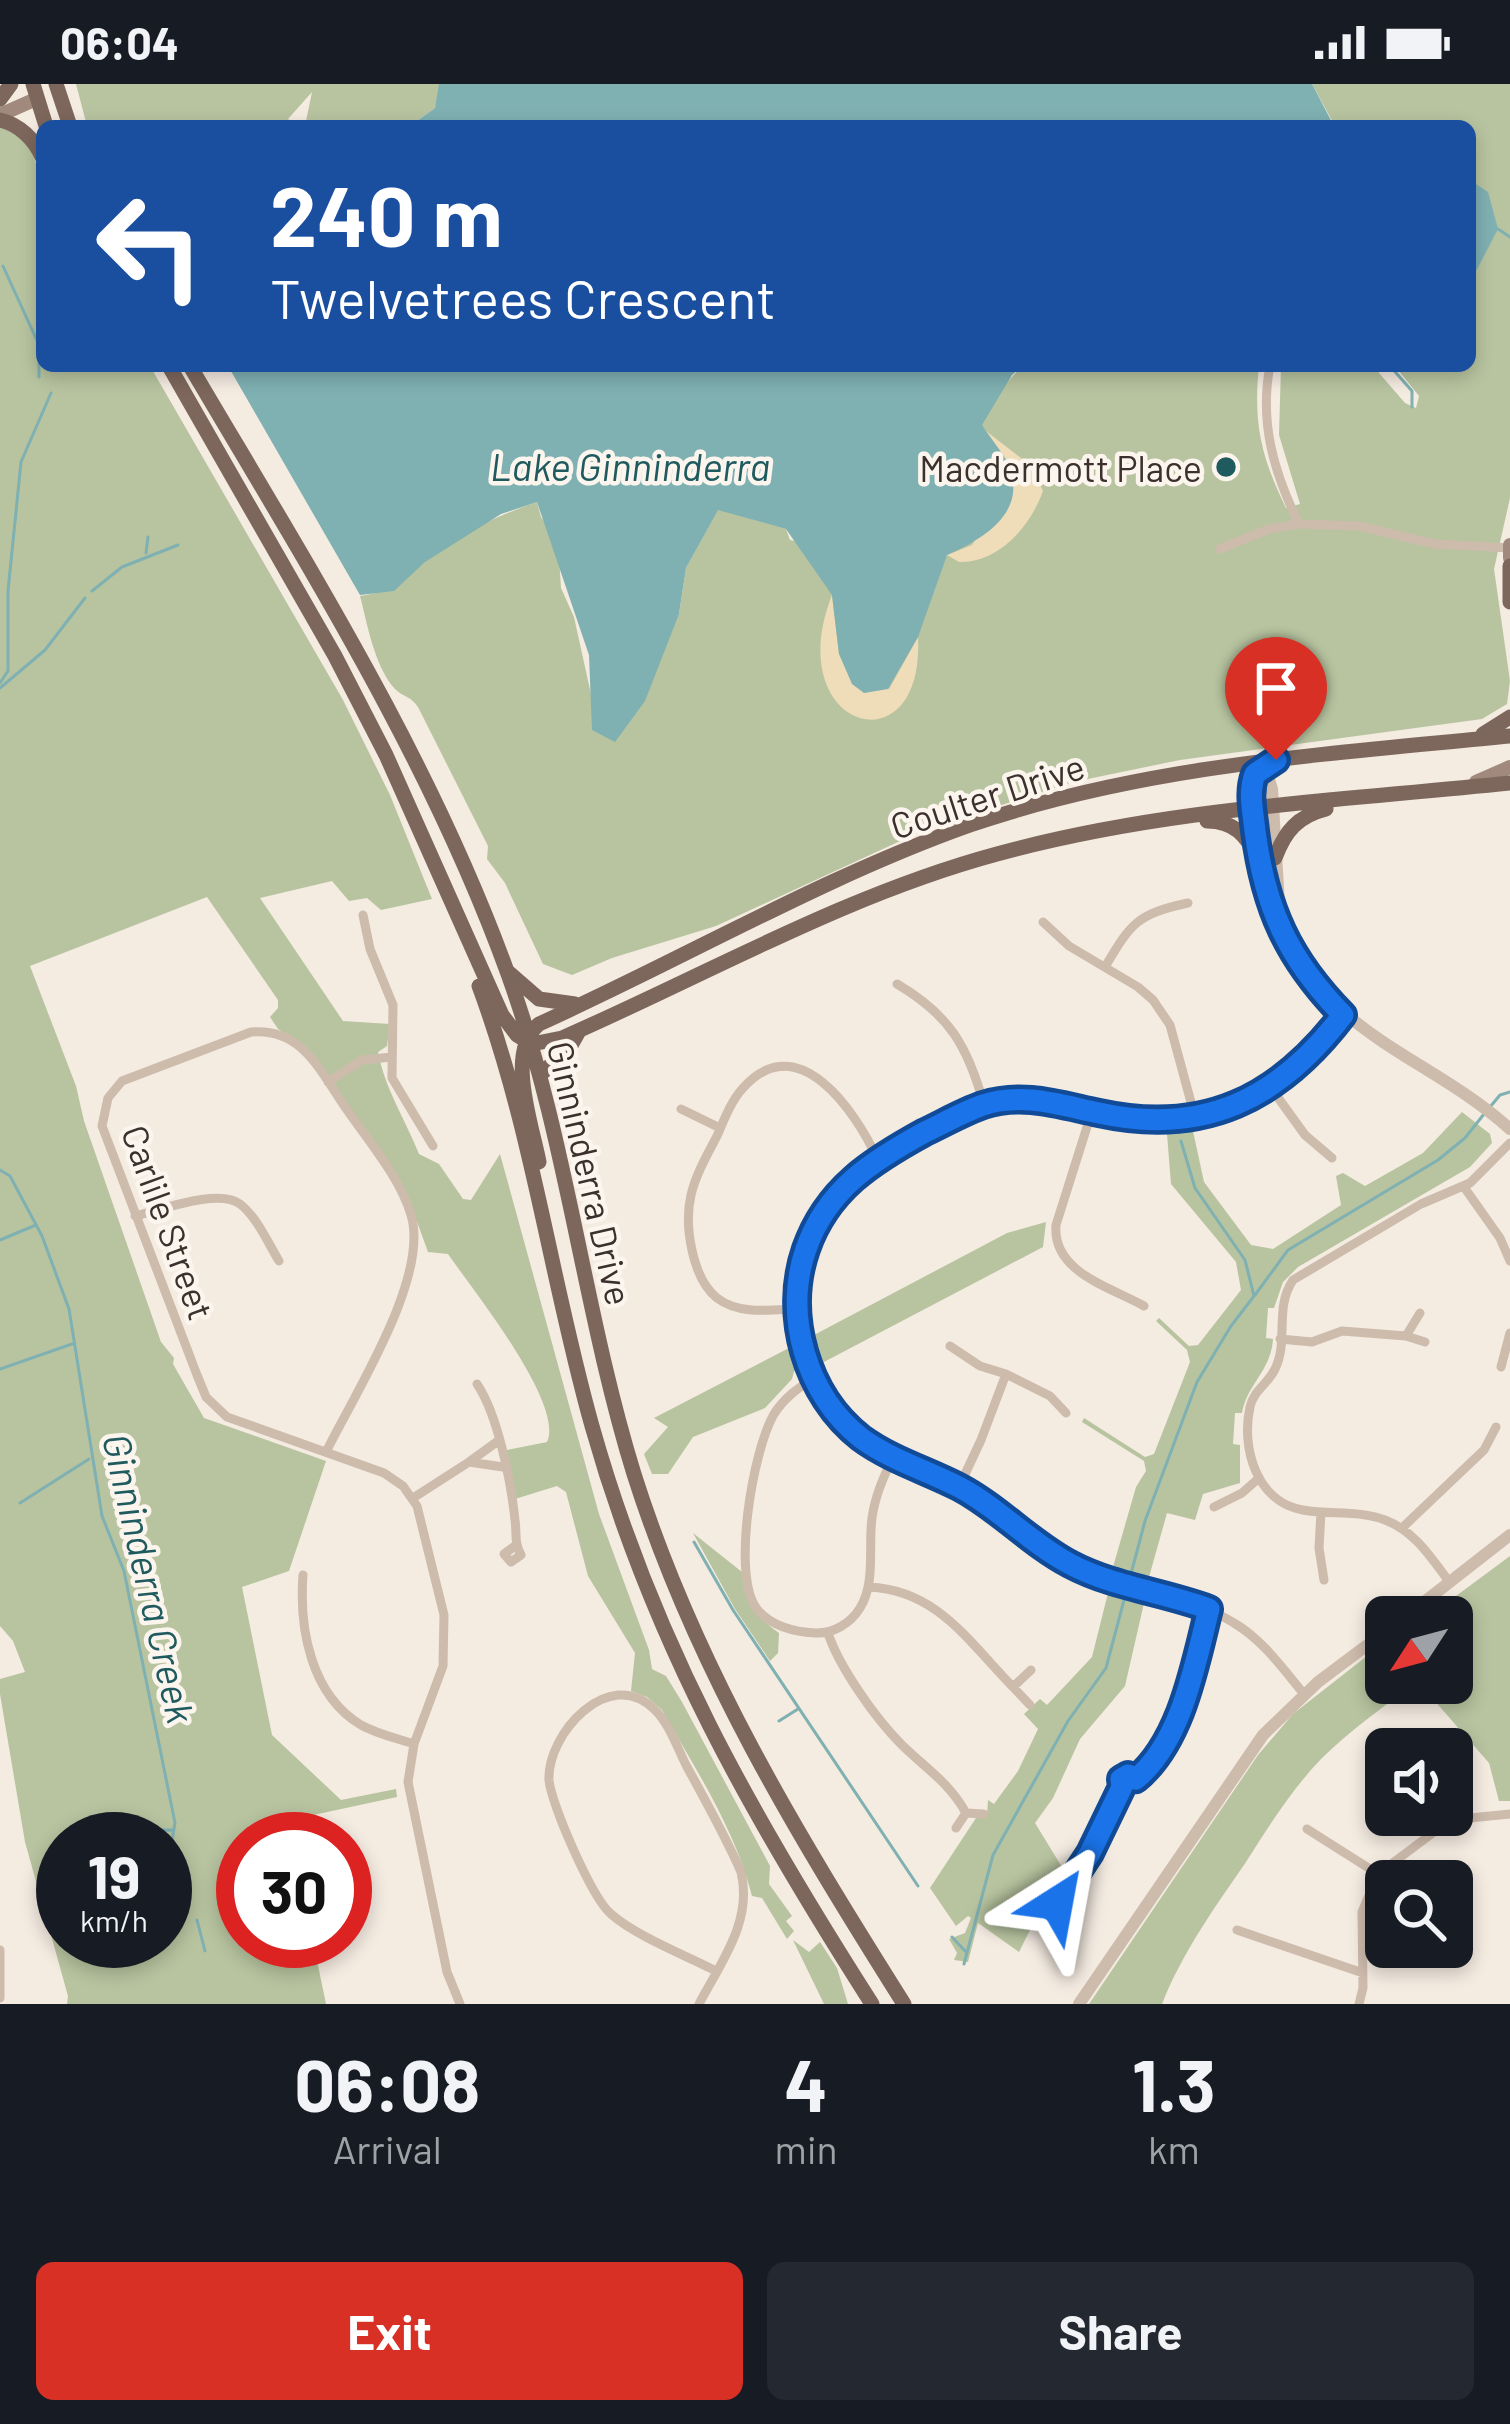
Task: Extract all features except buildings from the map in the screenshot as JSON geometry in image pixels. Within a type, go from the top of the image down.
[{"type":"main road","points":[[0,110],[11,84]]},
{"type":"main road","points":[[56,84],[65,120]]},
{"type":"main road","points":[[0,110],[38,89]]},
{"type":"main road","points":[[38,89],[62,120]]},
{"type":"main road","points":[[38,89],[45,120]]},
{"type":"main road","points":[[0,110],[36,144]]},
{"type":"main road","name":"Ginninderra Drive","points":[[172,372],[335,656],[439,866],[502,1015],[525,1038]]},
{"type":"main road","name":"Ginninderra Drive","points":[[193,372],[410,750],[460,854],[507,970],[525,1038],[541,1074],[614,1401],[671,1577],[753,1756],[903,1997]]},
{"type":"main road","points":[[1510,548],[1510,602]]},
{"type":"main road","points":[[1452,742],[1496,729],[1510,717]]},
{"type":"main road","name":"Coulter Drive","points":[[525,1038],[584,1004],[876,864],[977,824],[1083,792],[1185,771],[1510,736]]},
{"type":"main road","points":[[1458,789],[1510,767]]},
{"type":"main road","name":"Coulter Drive","points":[[525,1038],[545,1044],[861,902],[995,854],[1168,818],[1510,783]]},
{"type":"main road","points":[[1168,818],[1182,823],[1222,821],[1234,826],[1267,859],[1297,821],[1351,799]]},
{"type":"main road","name":"Ginninderra Drive","points":[[418,826],[496,1037],[592,1426],[646,1589],[726,1764],[870,2003]]},
{"type":"main road","points":[[507,970],[538,999],[584,1004]]},
{"type":"main road","points":[[541,1074],[570,1047],[579,1030]]},
{"type":"main road","points":[[525,1038],[521,1065],[545,1191],[544,1219]]},
{"type":"street","points":[[1269,372],[1268,440],[1299,524]]},
{"type":"street","points":[[1220,549],[1299,524],[1359,526],[1435,544],[1510,548]]},
{"type":"street","points":[[1267,859],[1252,809],[1252,782],[1276,760]]},
{"type":"street","points":[[1185,771],[1198,776],[1260,770],[1268,777],[1273,807],[1267,903],[1301,967],[1343,1015],[1474,1098],[1506,1126]]},
{"type":"street","points":[[1105,967],[1136,920],[1158,909],[1188,903]]},
{"type":"street","points":[[363,915],[370,949],[394,1005],[396,1090],[433,1145]]},
{"type":"street","points":[[1043,922],[1069,946],[1138,986],[1165,1016],[1195,1117]]},
{"type":"street","points":[[897,984],[923,999],[961,1041],[984,1105]]},
{"type":"street","points":[[1304,1694],[1244,1629],[1209,1609],[1070,1564],[959,1487],[893,1458],[841,1419],[804,1354],[797,1309],[803,1257],[821,1216],[842,1187],[877,1158],[984,1105],[1040,1100],[1154,1121],[1195,1117],[1234,1106],[1270,1088],[1311,1055],[1343,1015]]},
{"type":"street","name":"Carlile Street","points":[[326,1452],[412,1274],[413,1222],[403,1194],[301,1045],[266,1031],[243,1034],[122,1081],[108,1098],[102,1126],[206,1397],[215,1409],[227,1417],[384,1473],[413,1498]]},
{"type":"street","points":[[328,1082],[362,1060],[392,1057]]},
{"type":"street","points":[[797,1309],[739,1308],[718,1299],[700,1276],[690,1202],[733,1101],[754,1078],[775,1069],[803,1070],[849,1107],[877,1158]]},
{"type":"street","points":[[1270,1088],[1305,1135],[1332,1158]]},
{"type":"street","points":[[682,1109],[720,1128]]},
{"type":"street","points":[[1091,1112],[1056,1226],[1056,1244],[1068,1264],[1144,1306]]},
{"type":"street","points":[[1450,1583],[1402,1528],[1370,1516],[1292,1508],[1259,1478],[1247,1452],[1250,1408],[1276,1368],[1283,1296],[1293,1280],[1421,1204],[1464,1187],[1510,1143]]},
{"type":"street","points":[[1464,1187],[1500,1238],[1510,1261]]},
{"type":"street","points":[[135,1216],[211,1198],[234,1200],[249,1214],[279,1261]]},
{"type":"street","points":[[1406,1336],[1420,1313]]},
{"type":"street","points":[[1280,1339],[1312,1342],[1342,1331],[1424,1342]]},
{"type":"street","points":[[1501,1367],[1510,1333]]},
{"type":"street","points":[[950,1346],[980,1366],[1050,1396],[1066,1413]]},
{"type":"street","points":[[959,1487],[1006,1374]]},
{"type":"street","points":[[814,1378],[787,1397],[768,1424],[752,1488],[746,1581],[756,1608],[766,1619],[808,1633],[828,1633],[853,1618],[869,1586],[873,1511],[893,1458]]},
{"type":"street","points":[[477,1384],[490,1407],[498,1441],[516,1522],[515,1546]]},
{"type":"street","points":[[1402,1528],[1484,1450],[1496,1427]]},
{"type":"street","points":[[460,2004],[448,1972],[411,1800],[414,1744],[442,1666],[446,1635],[423,1522],[413,1498],[498,1441]]},
{"type":"street","points":[[469,1462],[503,1467]]},
{"type":"street","points":[[1214,1507],[1259,1478]]},
{"type":"street","points":[[1321,1512],[1324,1580]]},
{"type":"street","points":[[1433,1596],[1510,1535]]},
{"type":"street","points":[[303,1575],[301,1605],[313,1662],[326,1690],[359,1724],[414,1744]]},
{"type":"street","points":[[869,1586],[913,1594],[936,1607],[1030,1705]]},
{"type":"street","points":[[1057,1903],[1090,1853],[1122,1787],[1133,1790],[1172,1729],[1209,1609]]},
{"type":"street","points":[[828,1633],[841,1661],[896,1738],[944,1780],[966,1813]]},
{"type":"street","points":[[1079,2004],[1239,1766],[1304,1694],[1365,1647]]},
{"type":"street","points":[[1013,1687],[1030,1670]]},
{"type":"street","points":[[699,2004],[716,1971],[744,1914],[741,1872],[656,1710],[624,1695],[596,1700],[580,1713],[556,1752],[549,1777],[591,1887],[616,1918],[716,1971]]},
{"type":"street","points":[[966,1813],[984,1814]]},
{"type":"street","points":[[956,1828],[966,1813]]},
{"type":"street","points":[[1473,1815],[1510,1814],[1510,1827]]},
{"type":"street","points":[[1307,1828],[1365,1866]]},
{"type":"street","points":[[1396,1860],[1426,1836]]},
{"type":"street","points":[[1359,2004],[1365,1905]]},
{"type":"street","points":[[1237,1930],[1363,1973]]},
{"type":"street","points":[[0,1950],[0,1998]]},
{"type":"green space","points":[[76,84],[441,84],[435,108],[418,120],[306,120],[312,92],[290,120],[85,120]]},
{"type":"green space","points":[[1312,84],[1510,84],[1510,498],[1494,569],[1510,681],[1507,704],[1482,719],[1180,760],[1073,782],[924,830],[716,926],[572,975],[543,964],[505,883],[487,859],[488,846],[418,707],[395,689],[382,668],[360,596],[385,590],[458,538],[537,502],[558,542],[561,588],[574,617],[598,726],[679,614],[686,568],[718,509],[786,529],[790,540],[943,557],[1001,524],[1016,501],[971,438],[1017,372],[1259,372],[1258,423],[1270,472],[1286,508],[1300,504],[1279,435],[1281,372],[1378,372],[1405,403],[1416,408],[1419,396],[1400,372],[1476,372],[1476,271],[1495,233],[1476,194],[1476,120],[1332,120]]},
{"type":"green space","points":[[0,95],[13,130],[28,143],[36,163],[36,372],[153,372],[343,700],[390,795],[432,899],[381,910],[367,898],[349,901],[332,881],[260,898],[343,1021],[390,1024],[387,1046],[378,1052],[381,1066],[419,1154],[439,1164],[463,1199],[471,1200],[500,1154],[599,1514],[652,1669],[666,1676],[682,1702],[770,1866],[769,1884],[792,1916],[786,1921],[794,1931],[787,1939],[762,1898],[752,1896],[725,1824],[662,1710],[631,1691],[635,1653],[588,1576],[566,1492],[557,1486],[515,1499],[502,1451],[547,1442],[549,1424],[530,1375],[448,1254],[428,1252],[415,1216],[302,1046],[270,1017],[278,1000],[207,897],[30,966],[76,1086],[161,1342],[204,1418],[326,1461],[289,1571],[242,1587],[272,1735],[341,1800],[396,1789],[397,1797],[327,1812],[216,1812],[216,1968],[319,1968],[326,2004],[67,2004],[60,1968],[192,1968],[192,1812],[36,1812],[36,1881],[0,1694],[0,1679],[25,1672],[13,1641],[0,1626]]},
{"type":"green space","points":[[1462,1112],[1490,1134],[1492,1143],[1470,1167],[1298,1267],[1283,1282],[1274,1308],[1268,1308],[1266,1338],[1273,1339],[1268,1360],[1242,1413],[1235,1413],[1233,1444],[1240,1445],[1240,1483],[1203,1494],[1195,1520],[1167,1513],[1149,1577],[1113,1567],[1136,1487],[1146,1471],[1144,1461],[1082,1422],[1084,1418],[1145,1457],[1154,1454],[1190,1362],[1187,1350],[1156,1321],[1159,1318],[1189,1346],[1198,1345],[1241,1290],[1236,1262],[1171,1184],[1167,1134],[1193,1131],[1204,1182],[1251,1245],[1273,1249],[1341,1205],[1336,1176],[1343,1173],[1365,1186],[1423,1153]]},
{"type":"green space","points":[[1046,1222],[1043,1247],[822,1363],[814,1335],[1007,1233]]},
{"type":"green space","points":[[789,1348],[795,1368],[792,1379],[765,1408],[693,1437],[668,1474],[652,1474],[644,1454],[668,1427],[654,1418]]},
{"type":"green space","points":[[693,1533],[742,1572],[752,1607],[779,1633],[778,1653],[770,1661],[735,1609]]},
{"type":"green space","points":[[1510,1556],[1510,1801],[1499,1801],[1489,1763],[1473,1745],[1473,1728],[1458,1728],[1437,1704],[1473,1704],[1473,1596],[1456,1596]]},
{"type":"green space","points":[[1108,1593],[1144,1603],[1125,1686],[1080,1739],[1053,1798],[1035,1823],[1065,1872],[1042,1893],[1040,1910],[1019,1952],[978,1923],[968,1962],[954,1960],[957,1953],[949,1939],[965,1933],[971,1918],[956,1926],[930,1888],[976,1818],[987,1815],[988,1800],[994,1804],[1018,1771],[1038,1729],[1024,1714],[1040,1699],[1047,1705],[1092,1657]]},
{"type":"green space","points":[[1365,1657],[1365,1704],[1388,1704],[1344,1738],[1301,1782],[1200,1931],[1162,2004],[1089,2004],[1258,1755],[1293,1714]]},
{"type":"green space","points":[[793,1940],[809,1952],[820,1942],[837,1968],[848,2004],[824,2004]]},
{"type":"sand","points":[[986,431],[1030,465],[1043,491],[1031,517],[1012,540],[988,556],[959,562],[947,555],[972,545],[1014,479]]},
{"type":"sand","points":[[832,595],[839,654],[889,689],[918,637],[914,679],[900,706],[880,719],[858,717],[838,703],[824,678],[821,641]]},
{"type":"water","points":[[439,84],[1312,84],[1331,120],[418,120],[435,108]]},
{"type":"water","points":[[1476,184],[1488,192],[1498,229],[1476,271]]},
{"type":"water","name":"Lake Ginninderra","points":[[231,372],[1015,372],[982,425],[1003,455],[1013,481],[1008,509],[988,532],[947,555],[918,637],[888,689],[864,693],[852,684],[839,654],[832,595],[786,529],[718,510],[686,568],[679,614],[645,701],[615,742],[592,730],[589,655],[537,502],[501,514],[425,562],[394,591],[360,595]]},
{"type":"waterway","points":[[1498,229],[1510,237]]},
{"type":"waterway","points":[[3,266],[36,338]]},
{"type":"waterway","points":[[39,372],[39,377]]},
{"type":"waterway","points":[[1395,372],[1412,391],[1412,407]]},
{"type":"waterway","name":"Ginninderra Creek","points":[[0,683],[8,671],[8,591],[21,462],[51,393]]},
{"type":"waterway","points":[[146,553],[148,537]]},
{"type":"waterway","name":"Ginninderra Creek","points":[[92,591],[122,567],[178,545]]},
{"type":"waterway","name":"Ginninderra Creek","points":[[0,688],[45,650],[85,598]]},
{"type":"waterway","points":[[1490,1107],[1510,1092]]},
{"type":"waterway","points":[[1255,1295],[1288,1250],[1438,1160],[1484,1114]]},
{"type":"waterway","points":[[964,1964],[993,1855],[1068,1721],[1106,1668],[1145,1521],[1197,1382],[1254,1296],[1245,1260],[1195,1188],[1181,1141]]},
{"type":"waterway","name":"Ginninderra Creek","points":[[0,1170],[10,1176],[42,1236],[69,1309],[102,1516],[124,1571],[173,1812]]},
{"type":"waterway","points":[[0,1240],[36,1225]]},
{"type":"waterway","points":[[0,1369],[72,1344]]},
{"type":"waterway","points":[[20,1503],[89,1459]]},
{"type":"waterway","points":[[694,1542],[733,1610],[918,1886]]},
{"type":"waterway","points":[[779,1721],[798,1709]]},
{"type":"waterway","name":"Ginninderra Creek","points":[[197,1920],[205,1951]]},
{"type":"waterway","points":[[952,1937],[967,1953]]},
{"type":"place","name":"Macdermott Place","points":[[1226,467]]},
{"type":"route","points":[[1057,1903],[1090,1853],[1122,1787],[1121,1779],[1126,1775],[1136,1779],[1145,1771],[1172,1729],[1209,1609],[1082,1570],[1046,1550],[983,1501],[862,1438],[828,1403],[804,1354],[797,1309],[803,1257],[821,1216],[859,1172],[877,1158],[984,1105],[1040,1100],[1127,1119],[1181,1120],[1252,1098],[1311,1055],[1343,1015],[1301,967],[1267,903],[1250,794],[1255,774],[1276,760]]}]
